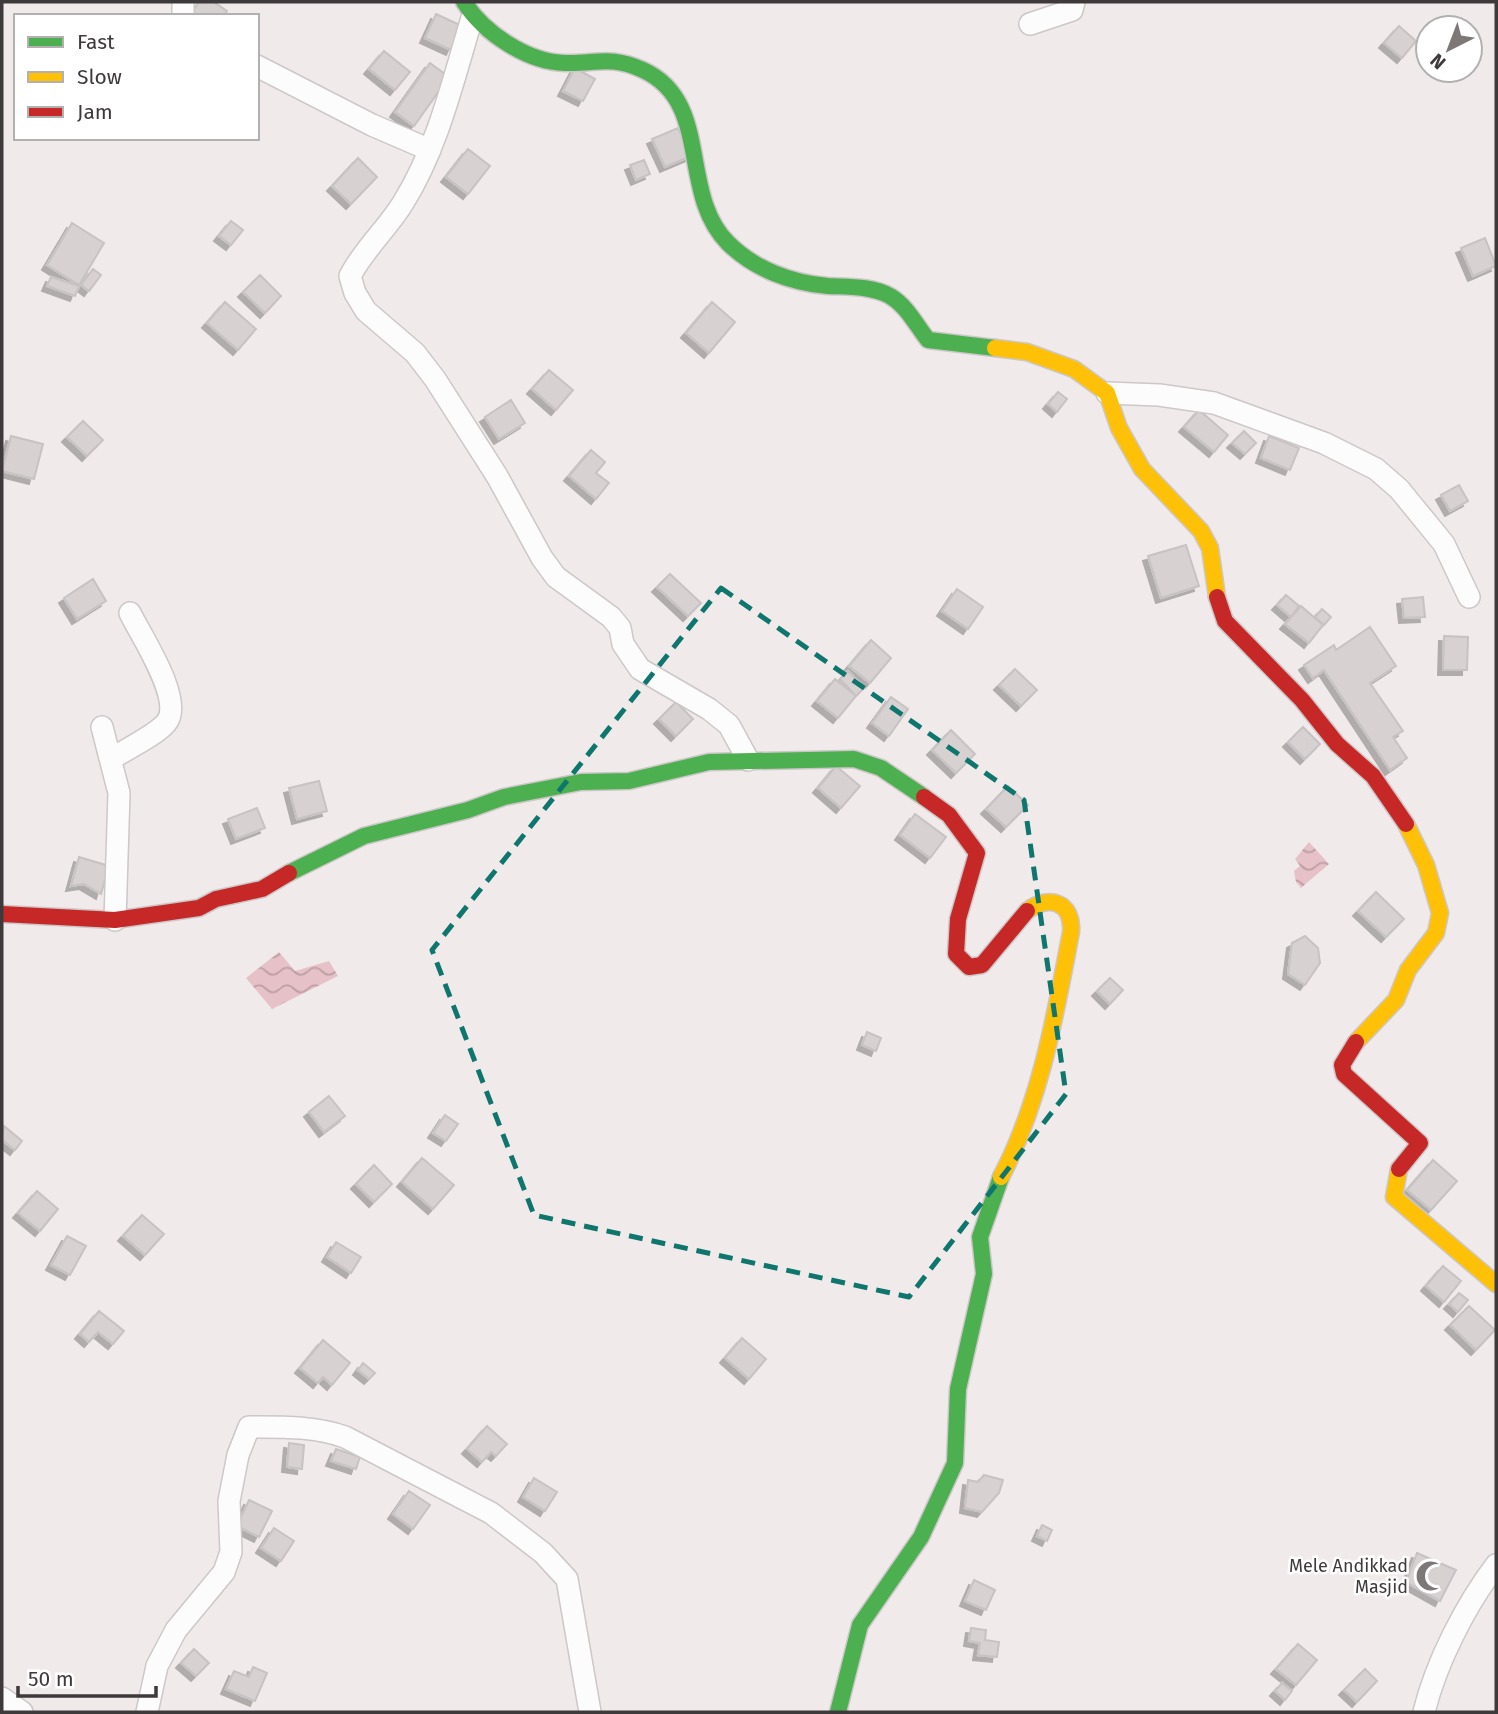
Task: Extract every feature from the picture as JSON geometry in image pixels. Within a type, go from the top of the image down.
[{"type":"street","points":[[1030,23],[1072,10],[1074,2]]},
{"type":"street","points":[[748,760],[729,725],[709,709],[640,669],[624,644],[620,628],[611,617],[556,577],[542,558],[497,476],[435,379],[415,353],[366,311],[355,293],[350,276],[358,261],[403,203],[430,150],[468,10],[535,57],[565,63],[595,59],[629,62],[665,81],[681,108],[692,142],[696,180],[716,230],[760,268],[824,286],[863,287],[897,301],[928,340],[958,342],[998,351],[1027,352],[1074,369],[1107,393],[1158,395],[1214,403],[1324,443],[1376,469],[1399,489],[1444,544],[1469,597]]},
{"type":"street","points":[[259,67],[372,125],[430,150]]},
{"type":"street","points":[[1107,393],[1119,428],[1142,469],[1201,531],[1210,548],[1216,594],[1225,621],[1302,700],[1337,744],[1373,776],[1398,810],[1426,865],[1430,887],[1440,913],[1436,933],[1408,970],[1396,1000],[1356,1041],[1342,1065],[1344,1074],[1420,1143],[1399,1170],[1394,1197],[1496,1284]]},
{"type":"street","points":[[111,759],[166,724],[172,710],[170,693],[130,613]]},
{"type":"street","points":[[102,727],[119,793],[115,920]]},
{"type":"street","points":[[2,914],[84,921],[115,920],[199,908],[216,900],[262,888],[364,836],[468,810],[504,797],[581,782],[629,781],[709,762],[855,759],[881,768],[950,815],[977,853],[958,919],[956,954],[969,967],[982,965],[1027,907],[1038,900],[1055,900],[1068,909],[1072,919],[1045,1066],[1014,1152],[994,1191],[979,1237],[984,1274],[958,1389],[955,1464],[942,1497],[921,1537],[860,1625],[838,1712]]},
{"type":"street","points":[[147,1712],[157,1666],[176,1630],[224,1572],[228,1562],[231,1552],[229,1501],[238,1455],[248,1427],[321,1429],[345,1437],[491,1513],[543,1552],[567,1579],[590,1712]]},
{"type":"street","points":[[1424,1712],[1430,1687],[1466,1609],[1496,1565]]},
{"type":"street","points":[[2,1698],[22,1712]]},
{"type":"highlighted area","points":[[721,588],[1024,800],[1066,1094],[909,1297],[534,1215],[432,950]]},
{"type":"water","points":[[1309,842],[1329,864],[1301,888],[1296,882],[1294,871],[1300,866],[1295,859]]},
{"type":"water","points":[[279,952],[295,971],[329,961],[338,976],[272,1009],[246,978]]},
{"type":"building","points":[[199,2],[214,2],[227,11],[225,14],[190,14]]},
{"type":"building","points":[[436,14],[462,26],[451,50],[425,38]]},
{"type":"building","points":[[1399,26],[1414,39],[1414,43],[1402,58],[1384,43]]},
{"type":"building","points":[[384,51],[410,72],[395,90],[369,69]]},
{"type":"building","points":[[430,63],[449,77],[414,126],[395,112]]},
{"type":"building","points":[[575,68],[595,79],[583,101],[563,91]]},
{"type":"building","points":[[678,128],[691,156],[665,167],[652,139]]},
{"type":"building","points":[[468,149],[490,166],[468,194],[446,177]]},
{"type":"building","points":[[358,158],[377,177],[351,204],[332,186]]},
{"type":"building","points":[[644,160],[650,174],[636,180],[630,165]]},
{"type":"building","points":[[231,221],[243,230],[231,245],[219,236]]},
{"type":"building","points":[[72,223],[104,243],[79,285],[47,265]]},
{"type":"building","points":[[1485,238],[1496,266],[1473,276],[1461,248]]},
{"type":"building","points":[[93,269],[101,275],[89,291],[81,285]]},
{"type":"building","points":[[260,275],[281,296],[265,313],[243,292]]},
{"type":"building","points":[[51,277],[79,286],[75,296],[47,286]]},
{"type":"building","points":[[225,302],[256,329],[238,350],[207,323]]},
{"type":"building","points":[[712,302],[735,322],[709,353],[686,333]]},
{"type":"building","points":[[549,370],[573,390],[556,410],[532,389]]},
{"type":"building","points":[[1058,392],[1067,399],[1057,412],[1048,404]]},
{"type":"building","points":[[511,400],[525,423],[499,439],[485,417]]},
{"type":"building","points":[[1199,410],[1228,435],[1214,452],[1184,427]]},
{"type":"building","points":[[83,421],[103,440],[87,456],[67,437]]},
{"type":"building","points":[[1244,431],[1256,443],[1245,454],[1232,443]]},
{"type":"building","points":[[11,436],[43,444],[34,479],[2,471]]},
{"type":"building","points":[[1269,436],[1299,448],[1290,470],[1261,458]]},
{"type":"building","points":[[591,450],[605,462],[596,473],[609,483],[596,499],[569,476]]},
{"type":"building","points":[[1459,485],[1468,501],[1450,511],[1441,495]]},
{"type":"building","points":[[1186,545],[1199,586],[1161,598],[1148,556]]},
{"type":"building","points":[[670,574],[701,603],[688,616],[657,587]]},
{"type":"building","points":[[93,579],[106,601],[77,619],[64,598]]},
{"type":"building","points":[[957,589],[983,607],[968,629],[942,611]]},
{"type":"building","points":[[1286,595],[1299,606],[1291,617],[1277,605]]},
{"type":"building","points":[[1423,597],[1425,617],[1404,618],[1402,599]]},
{"type":"building","points":[[1301,606],[1323,625],[1309,643],[1285,624]]},
{"type":"building","points":[[1322,609],[1331,617],[1324,625],[1315,617]]},
{"type":"building","points":[[1370,627],[1396,666],[1370,683],[1403,731],[1393,737],[1407,758],[1390,770],[1324,670],[1313,678],[1304,665],[1334,645],[1336,650]]},
{"type":"building","points":[[1444,636],[1468,637],[1467,670],[1443,670]]},
{"type":"building","points":[[871,640],[891,658],[870,683],[849,666]]},
{"type":"building","points":[[1015,669],[1037,690],[1021,706],[999,685]]},
{"type":"building","points":[[848,671],[864,688],[856,696],[840,679]]},
{"type":"building","points":[[835,679],[856,696],[838,718],[817,701]]},
{"type":"building","points":[[891,697],[908,709],[889,736],[872,723]]},
{"type":"building","points":[[676,702],[693,719],[676,736],[659,719]]},
{"type":"building","points":[[1303,727],[1320,744],[1305,759],[1288,742]]},
{"type":"building","points":[[951,730],[975,754],[956,773],[932,750]]},
{"type":"building","points":[[836,766],[860,786],[841,808],[818,788]]},
{"type":"building","points":[[319,781],[327,811],[297,819],[289,788]]},
{"type":"building","points":[[1008,786],[1028,805],[1006,827],[986,809]]},
{"type":"building","points":[[257,808],[265,828],[236,839],[228,819]]},
{"type":"building","points":[[915,814],[946,837],[930,858],[900,835]]},
{"type":"building","points":[[79,857],[109,866],[101,894],[84,884],[71,886]]},
{"type":"building","points":[[1376,892],[1404,919],[1386,937],[1358,911]]},
{"type":"building","points":[[1305,936],[1318,948],[1320,963],[1305,985],[1288,974],[1292,943]]},
{"type":"building","points":[[1110,978],[1123,990],[1110,1004],[1097,991]]},
{"type":"building","points":[[867,1032],[881,1038],[876,1051],[862,1045]]},
{"type":"building","points":[[329,1096],[345,1116],[324,1132],[309,1112]]},
{"type":"building","points":[[445,1115],[458,1124],[446,1141],[433,1133]]},
{"type":"building","points":[[4,1126],[22,1141],[15,1150],[2,1140]]},
{"type":"building","points":[[422,1158],[454,1185],[433,1209],[402,1182]]},
{"type":"building","points":[[1433,1160],[1457,1181],[1431,1210],[1407,1190]]},
{"type":"building","points":[[374,1165],[392,1184],[374,1202],[356,1184]]},
{"type":"building","points":[[37,1191],[58,1209],[40,1231],[18,1213]]},
{"type":"building","points":[[142,1215],[164,1234],[145,1255],[123,1236]]},
{"type":"building","points":[[67,1236],[86,1246],[70,1275],[51,1265]]},
{"type":"building","points":[[336,1242],[361,1257],[351,1273],[327,1257]]},
{"type":"building","points":[[1443,1266],[1461,1281],[1444,1302],[1426,1286]]},
{"type":"building","points":[[1459,1293],[1468,1300],[1458,1312],[1449,1304]]},
{"type":"building","points":[[1469,1306],[1495,1330],[1476,1350],[1450,1325]]},
{"type":"building","points":[[99,1311],[124,1331],[113,1344],[98,1332],[89,1342],[80,1334]]},
{"type":"building","points":[[742,1338],[766,1359],[749,1379],[725,1358]]},
{"type":"building","points":[[323,1340],[350,1363],[332,1385],[323,1377],[318,1383],[300,1368]]},
{"type":"building","points":[[363,1363],[375,1373],[369,1379],[358,1370]]},
{"type":"building","points":[[487,1426],[507,1444],[496,1456],[491,1452],[482,1462],[467,1449]]},
{"type":"building","points":[[289,1443],[304,1445],[302,1469],[287,1467]]},
{"type":"building","points":[[336,1449],[360,1457],[356,1469],[331,1461]]},
{"type":"building","points":[[984,1475],[1003,1480],[999,1493],[982,1512],[965,1508],[968,1480],[978,1482]]},
{"type":"building","points":[[534,1478],[557,1492],[545,1511],[523,1497]]},
{"type":"building","points":[[409,1491],[430,1505],[413,1529],[393,1514]]},
{"type":"building","points":[[249,1500],[272,1511],[259,1537],[237,1526]]},
{"type":"building","points":[[1042,1525],[1052,1530],[1047,1541],[1037,1536]]},
{"type":"building","points":[[274,1528],[294,1541],[281,1561],[261,1548]]},
{"type":"building","name":"Mele Andikkad Masjid","points":[[1417,1553],[1456,1570],[1440,1601],[1406,1582]]},
{"type":"building","points":[[974,1580],[995,1590],[986,1610],[965,1601]]},
{"type":"building","points":[[971,1628],[986,1630],[985,1640],[999,1642],[997,1657],[978,1655],[980,1643],[969,1641]]},
{"type":"building","points":[[1298,1644],[1317,1660],[1296,1685],[1276,1669]]},
{"type":"building","points":[[194,1649],[209,1663],[196,1676],[181,1663]]},
{"type":"building","points":[[253,1667],[267,1673],[255,1701],[226,1689],[234,1671],[249,1677]]},
{"type":"building","points":[[1365,1669],[1377,1681],[1357,1702],[1344,1690]]},
{"type":"building","points":[[1282,1683],[1292,1691],[1285,1700],[1275,1691]]},
{"type":"traffic: fast","points":[[464,2],[495,35],[536,57],[565,63],[604,61],[631,65],[665,85],[679,104],[687,126],[703,199],[713,223],[728,243],[749,260],[800,282],[876,290],[890,296],[911,316],[928,340],[995,348]]},
{"type":"traffic: fast","points":[[289,873],[364,836],[468,810],[504,797],[581,782],[629,781],[709,762],[854,759],[881,768],[924,797]]},
{"type":"traffic: fast","points":[[838,1712],[860,1625],[921,1537],[955,1463],[958,1389],[984,1274],[980,1237],[1001,1177]]},
{"type":"traffic: slow","points":[[995,348],[1027,352],[1074,369],[1107,393],[1119,428],[1142,469],[1201,531],[1210,548],[1217,597]]},
{"type":"traffic: slow","points":[[1356,1042],[1396,1000],[1408,970],[1436,933],[1440,913],[1426,865],[1406,824]]},
{"type":"traffic: slow","points":[[1001,1177],[1015,1148],[1037,1088],[1071,932],[1068,914],[1058,904],[1043,903],[1027,911]]},
{"type":"traffic: slow","points":[[1399,1169],[1394,1197],[1496,1284]]},
{"type":"traffic: jam","points":[[1217,597],[1225,621],[1302,700],[1337,744],[1373,776],[1406,824]]},
{"type":"traffic: jam","points":[[924,797],[949,815],[977,853],[958,919],[956,954],[969,967],[982,965],[1027,911]]},
{"type":"traffic: jam","points":[[2,914],[115,920],[199,908],[216,899],[262,889],[289,873]]},
{"type":"traffic: jam","points":[[1356,1042],[1342,1065],[1344,1074],[1420,1143],[1399,1169]]},
{"type":"place","name":"Mele Andikkad Masjid","points":[[1431,1576]]}]
